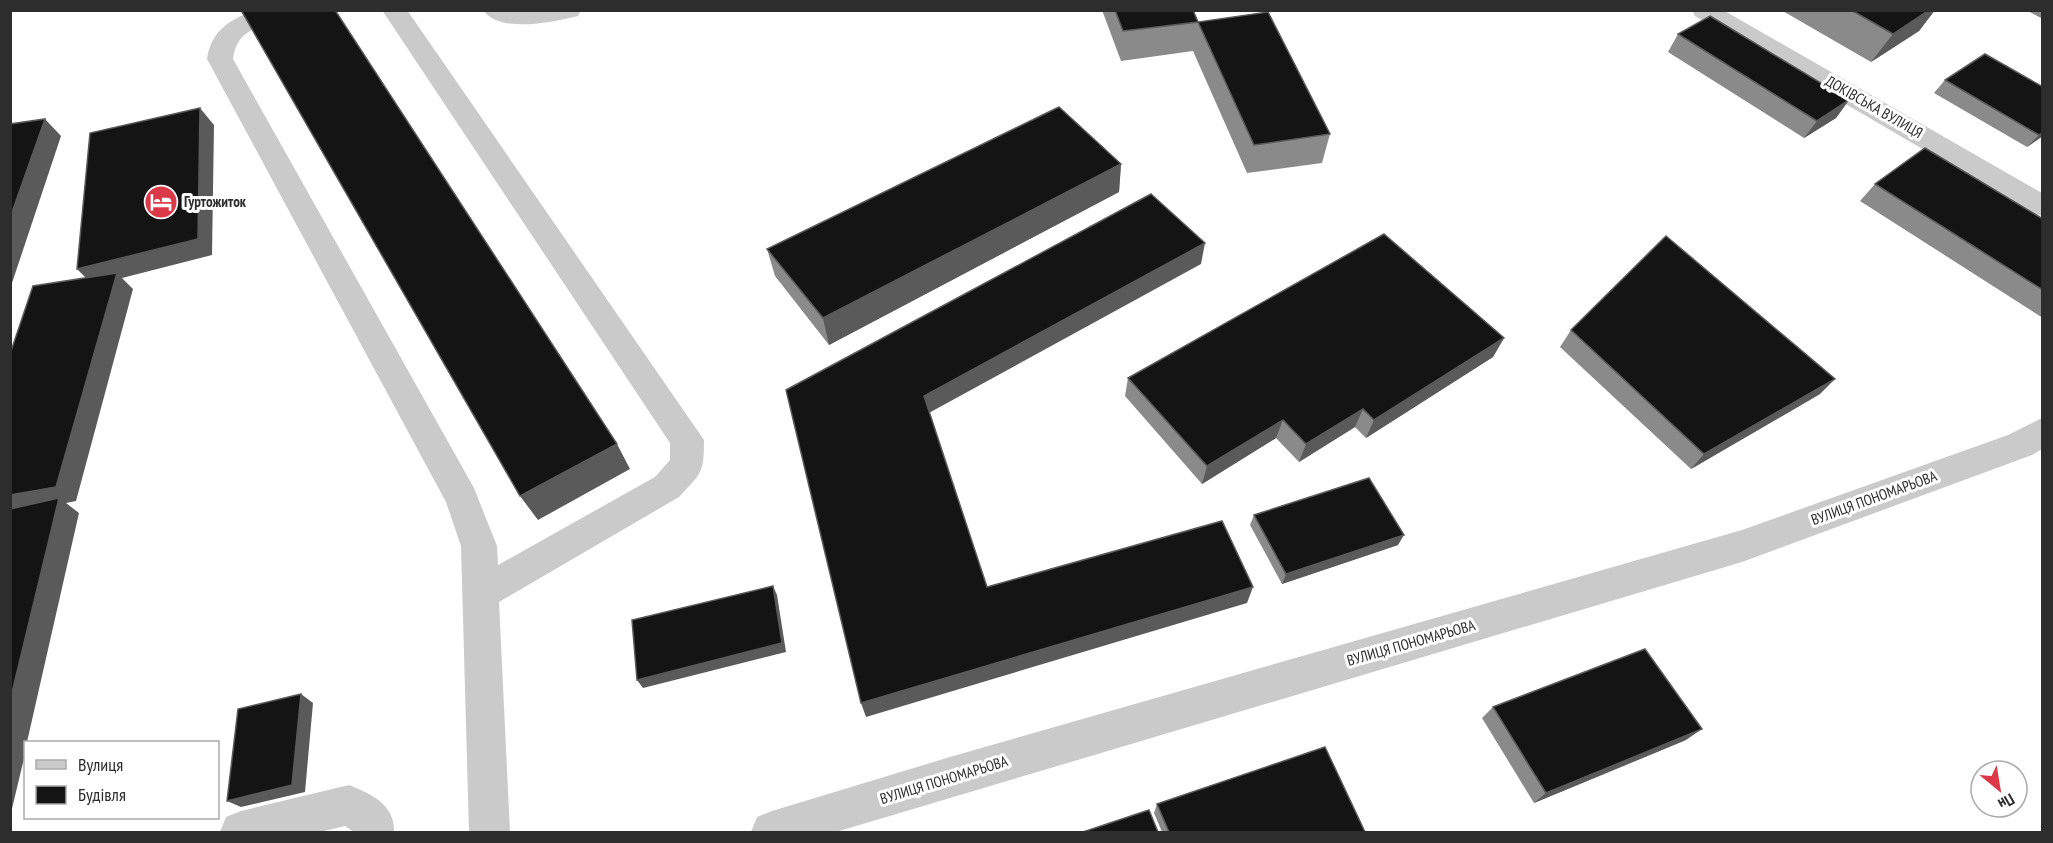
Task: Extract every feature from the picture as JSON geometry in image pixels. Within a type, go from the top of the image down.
[{"type":"street","points":[[282,10],[247,23],[226,36],[220,46],[220,59],[462,499],[479,546],[490,832]]},
{"type":"street","points":[[394,10],[687,440],[687,465],[668,487],[482,593]]},
{"type":"street","points":[[495,10],[518,18],[569,10]]},
{"type":"street","name":"ДОКІВСЬКА ВУЛИЦЯ","points":[[1704,10],[2036,192]]},
{"type":"street","name":"ВУЛИЦЯ ПОНОМАРЬОВА","points":[[772,832],[950,777],[1742,546],[2020,445],[2043,432]]},
{"type":"street","points":[[241,832],[349,805],[374,822],[374,832]]},
{"type":"building","points":[[241,10],[335,10],[617,444],[520,496]]},
{"type":"building","points":[[1115,10],[1193,10],[1198,22],[1123,31]]},
{"type":"building","points":[[1851,10],[1929,10],[1893,34]]},
{"type":"building","points":[[1268,12],[1330,134],[1254,145],[1198,22]]},
{"type":"building","points":[[1710,16],[1849,100],[1817,121],[1678,34]]},
{"type":"building","points":[[1985,54],[2043,87],[2043,132],[2039,135],[1945,80]]},
{"type":"building","points":[[1059,107],[1121,164],[823,318],[767,249]]},
{"type":"building","points":[[200,108],[198,239],[77,269],[90,133]]},
{"type":"building","points":[[45,119],[10,218],[10,124]]},
{"type":"building","points":[[1925,148],[2043,219],[2043,290],[1875,184]]},
{"type":"building","points":[[1151,194],[1205,243],[924,396],[987,587],[1222,521],[1253,587],[861,703],[786,390]]},
{"type":"building","points":[[1384,234],[1504,338],[1374,420],[1363,409],[1306,444],[1283,420],[1207,466],[1128,378]]},
{"type":"building","points":[[1666,236],[1835,379],[1704,454],[1571,330]]},
{"type":"building","points":[[117,273],[56,487],[10,495],[10,354],[33,286]]},
{"type":"building","points":[[1369,478],[1404,535],[1286,574],[1254,515]]},
{"type":"building","points":[[59,498],[10,701],[10,509]]},
{"type":"building","points":[[773,586],[782,643],[637,680],[632,620]]},
{"type":"building","points":[[1645,649],[1702,729],[1546,793],[1493,707]]},
{"type":"building","points":[[301,694],[292,785],[227,801],[238,709]]},
{"type":"building","points":[[1325,747],[1365,832],[1169,832],[1157,804]]},
{"type":"building","points":[[1149,810],[1158,832],[1083,832]]},
{"type":"place","name":"Гуртожиток","points":[[161,202]]}]
